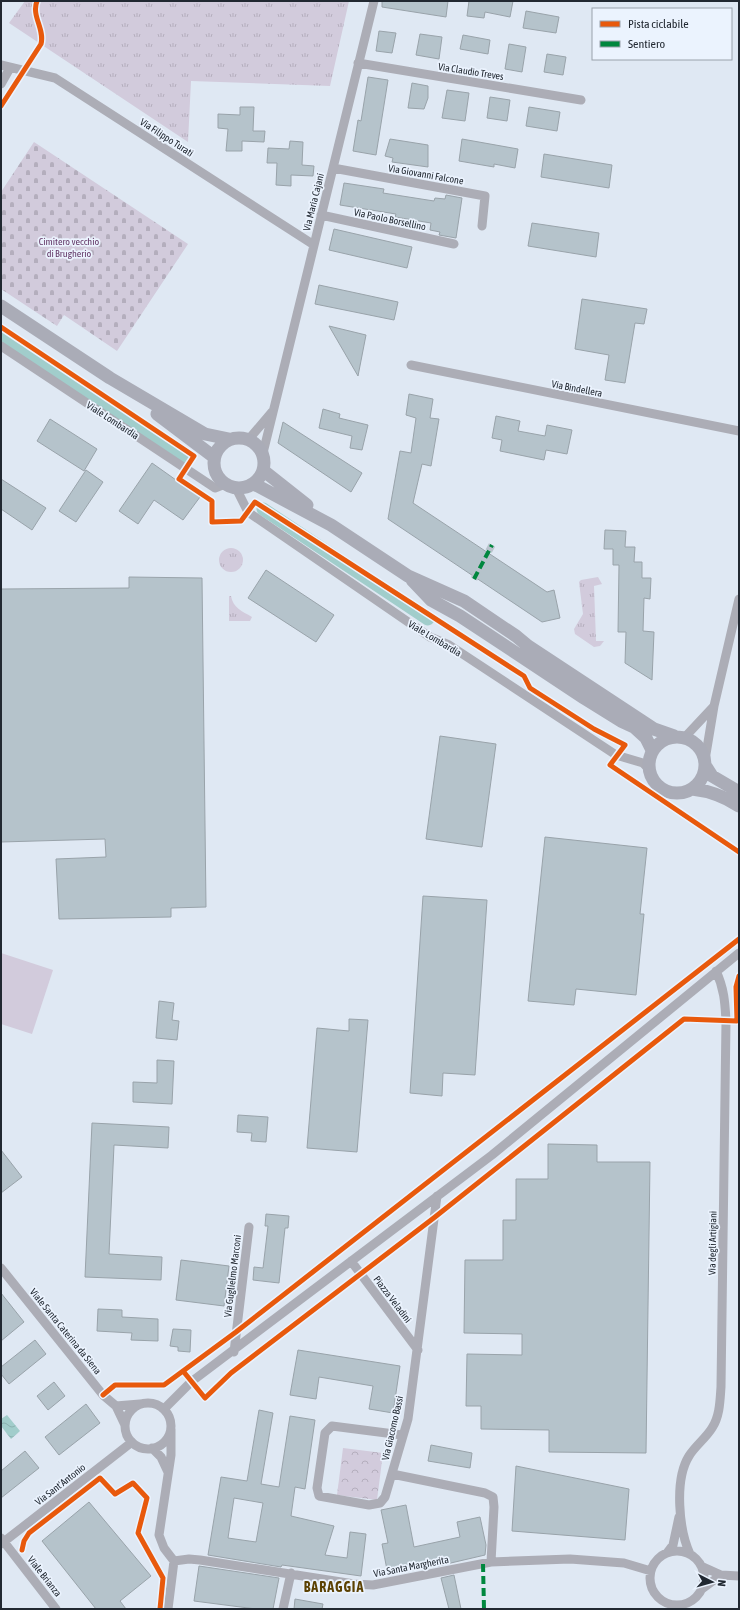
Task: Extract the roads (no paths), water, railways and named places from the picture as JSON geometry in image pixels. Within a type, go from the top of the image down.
[{"type":"main road","points":[[1,306],[110,378],[205,434],[229,440]]},
{"type":"main road","points":[[110,378],[214,457]]},
{"type":"main road","points":[[239,437],[249,439],[255,442],[263,453],[265,462],[264,471],[254,484],[245,488],[230,486],[215,472],[214,457],[220,446],[229,440],[239,437]]},
{"type":"main road","points":[[264,471],[331,525],[408,576],[464,601],[534,650],[654,729],[694,742],[701,750],[705,763],[712,776],[739,792]]},
{"type":"main road","points":[[254,484],[331,525]]},
{"type":"main road","points":[[408,576],[431,600],[460,616],[584,698],[622,721],[634,726],[646,738],[652,750]]},
{"type":"main road","points":[[680,737],[661,741],[652,750],[649,758],[649,769],[652,780],[660,788],[670,793],[682,793],[692,789],[699,783],[704,775],[705,763]]},
{"type":"main road","points":[[692,789],[709,791],[739,806]]},
{"type":"street","name":"Via Maria Cajani","points":[[263,453],[374,1]]},
{"type":"street","name":"Via Claudio Treves","points":[[358,64],[581,100]]},
{"type":"street","points":[[1,84],[6,66]]},
{"type":"street","name":"Via Filippo Turati","points":[[6,66],[55,78],[314,245]]},
{"type":"street","name":"Via Giovanni Falcone","points":[[333,168],[485,196],[482,226]]},
{"type":"street","name":"Via Paolo Borsellino","points":[[321,215],[454,244]]},
{"type":"street","name":"Viale Lombardia","points":[[1,346],[215,488],[230,486],[248,512],[430,637],[449,645],[616,755],[643,763],[649,769]]},
{"type":"street","name":"Via Bindellera","points":[[411,365],[739,431]]},
{"type":"street","name":"Via Maria Cajani","points":[[249,439],[274,409]]},
{"type":"street","points":[[705,763],[714,706],[739,600]]},
{"type":"street","points":[[680,737],[714,706]]},
{"type":"street","points":[[164,1409],[191,1382],[234,1352],[351,1261],[492,1155],[739,953]]},
{"type":"street","name":"Via degli Artigiani","points":[[690,1554],[684,1537],[680,1506],[680,1478],[684,1465],[689,1456],[712,1428],[718,1417],[721,1387],[726,1021],[725,997],[722,982],[716,971]]},
{"type":"street","name":"Via Giacomo Bassi","points":[[437,1196],[408,1419],[402,1435],[392,1474],[485,1493],[493,1497],[494,1507],[490,1562]]},
{"type":"street","name":"Via Guglielmo Marconi","points":[[234,1352],[249,1227]]},
{"type":"street","name":"Piazza Veladini","points":[[351,1261],[418,1350]]},
{"type":"street","name":"Viale Santa Caterina da Siena","points":[[1,1268],[103,1395],[116,1406],[125,1425]]},
{"type":"street","points":[[141,1404],[128,1414],[125,1425],[128,1437],[132,1442],[141,1448],[158,1447],[167,1440],[171,1429]]},
{"type":"street","points":[[116,1406],[156,1404],[164,1409],[170,1418],[172,1442],[159,1535],[164,1548],[174,1561],[168,1609]]},
{"type":"street","points":[[392,1474],[385,1497],[380,1503],[369,1505],[319,1496],[317,1488],[325,1433],[332,1426],[402,1435]]},
{"type":"street","name":"Via Sant'Antonio","points":[[2,1541],[132,1442]]},
{"type":"street","points":[[152,1448],[161,1457],[168,1472]]},
{"type":"street","name":"Via degli Artigiani","points":[[667,1553],[673,1545],[676,1536],[680,1506]]},
{"type":"street","name":"Viale Brianza","points":[[2,1541],[56,1609]]},
{"type":"street","points":[[702,1589],[704,1573],[701,1566],[690,1554],[675,1551],[667,1553],[655,1564],[651,1579],[656,1594],[670,1606],[684,1604],[689,1605],[702,1589],[721,1575]]},
{"type":"street","name":"Via Santa Margherita","points":[[174,1561],[189,1559],[200,1560],[354,1584],[373,1585],[490,1562],[570,1559],[624,1563],[652,1571]]},
{"type":"street","points":[[701,1566],[721,1575],[739,1576]]},
{"type":"street","points":[[284,1609],[291,1573]]},
{"type":"water","points":[[7,1415],[20,1431],[11,1439],[1,1426],[1,1419]]},
{"type":"waterway","points":[[1,335],[187,457]]},
{"type":"waterway","points":[[263,509],[428,619]]},
{"type":"tunnel","points":[[474,579],[492,545]]},
{"type":"district","name":"BARAGGIA","points":[[334,1587]]},
{"type":"park label","name":"Cimitero vecchio di Brugherio","points":[[69,246]]}]
